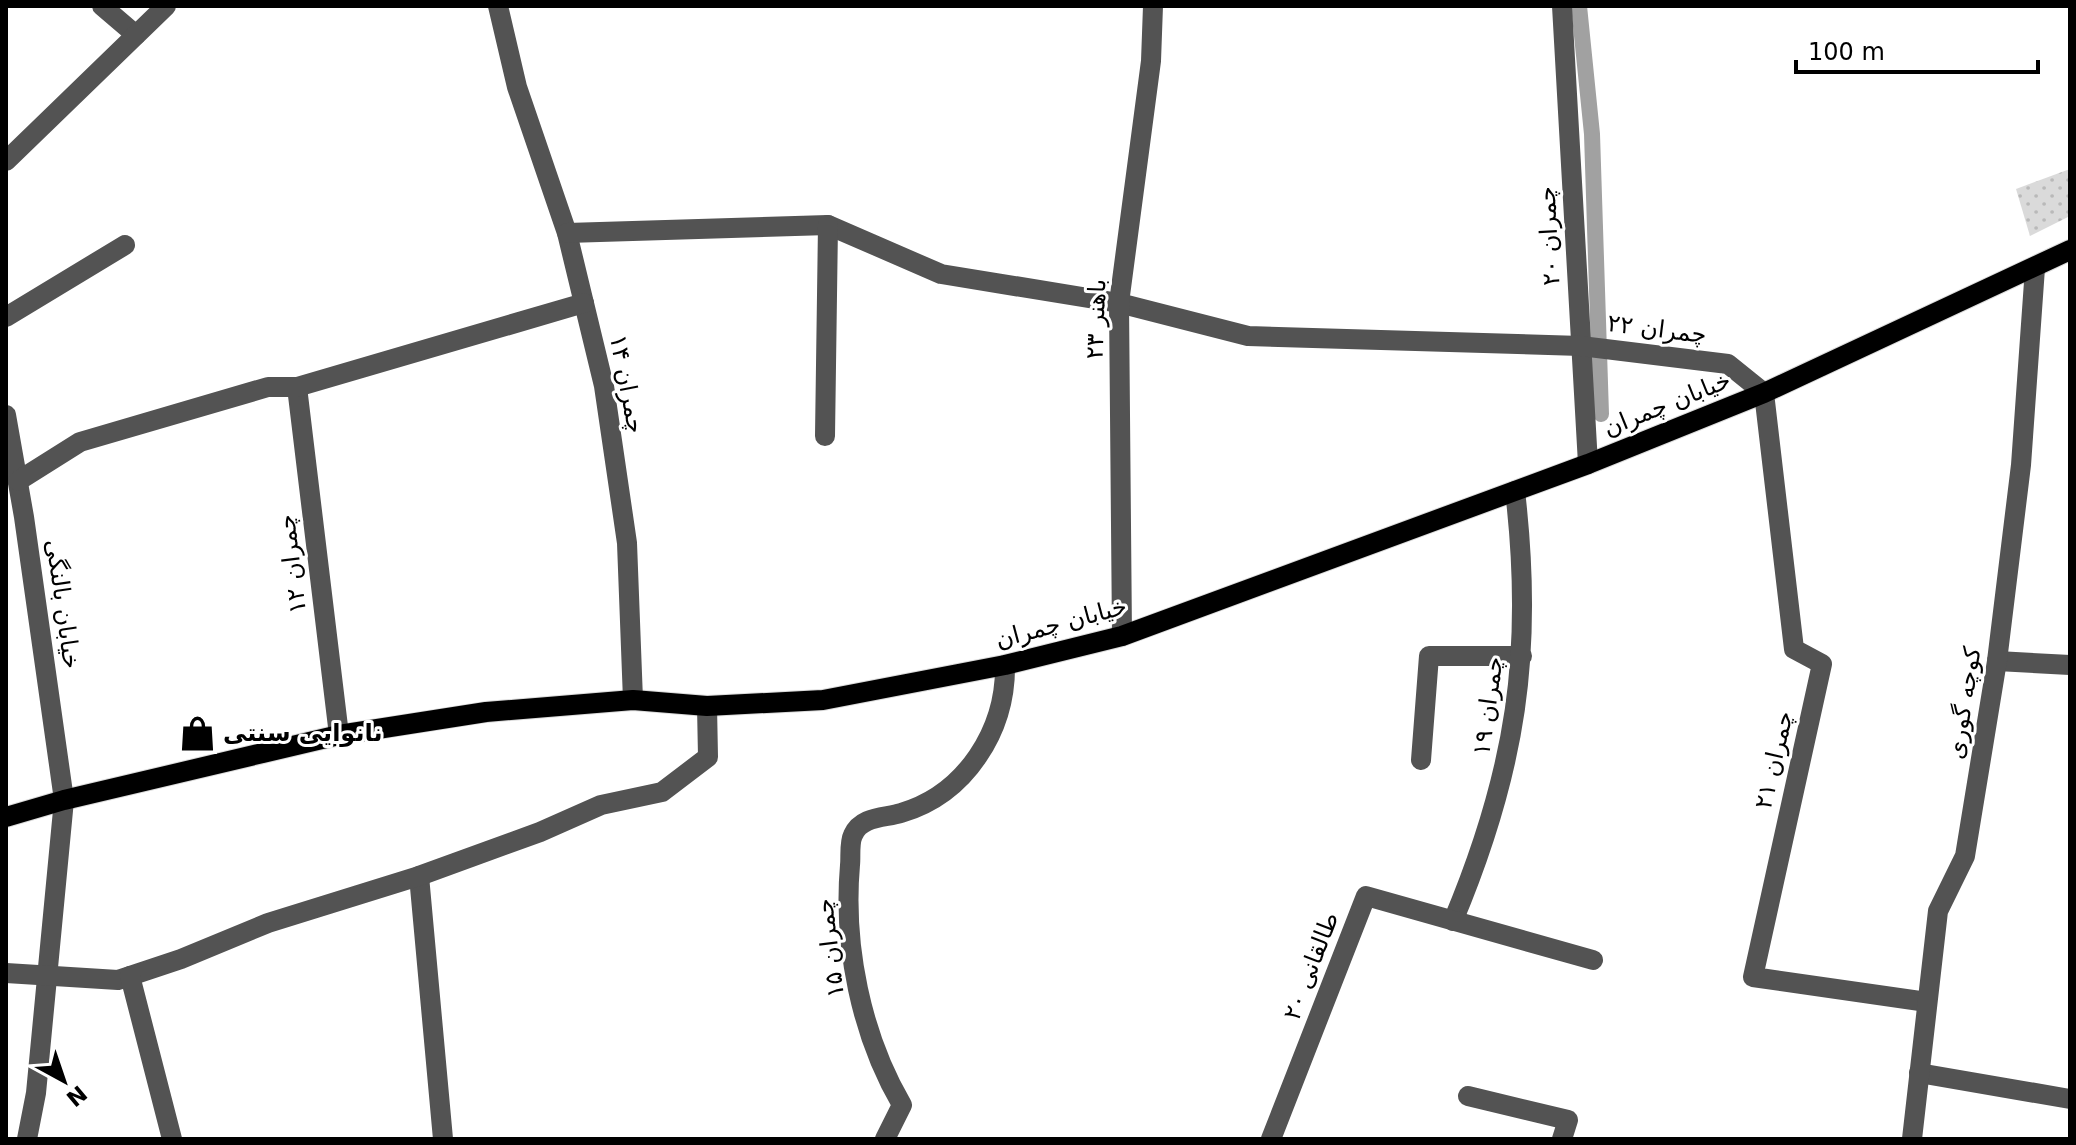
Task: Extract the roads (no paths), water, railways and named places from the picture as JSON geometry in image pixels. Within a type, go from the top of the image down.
[{"type":"main road","name":"خیابان چمران","points":[[6,817],[64,800],[339,735],[486,712],[633,700],[707,706],[823,700],[1005,665],[1122,636],[1588,464],[1764,393],[2070,250]]},
{"type":"street","points":[[102,6],[136,35]]},
{"type":"street","points":[[6,161],[166,6]]},
{"type":"street","name":"چمران ۱۴","points":[[498,6],[517,87],[567,233],[604,386],[627,543],[633,700]]},
{"type":"street","name":"باهنر ۲۳","points":[[1122,636],[1119,303],[1151,61],[1153,6]]},
{"type":"street","name":"چمران ۲۰","points":[[1562,6],[1588,464]]},
{"type":"street","points":[[567,233],[828,225],[825,436]]},
{"type":"street","name":"چمران ۲۲","points":[[828,225],[941,274],[1119,303],[1248,336],[1581,346],[1728,364],[1764,393]]},
{"type":"street","points":[[6,317],[125,245]]},
{"type":"street","name":"کوچه گوری","points":[[1912,1139],[1938,911],[1965,856],[1997,661],[2021,465],[2035,268]]},
{"type":"street","points":[[18,481],[80,442],[268,387],[297,387],[584,303]]},
{"type":"street","name":"چمران ۱۲","points":[[297,387],[339,735]]},
{"type":"street","name":"چمران ۲۱","points":[[1764,393],[1794,649],[1822,664],[1753,977],[1927,1002]]},
{"type":"street","name":"خیابان بالنگی","points":[[6,415],[24,517],[64,800],[36,1093],[27,1139]]},
{"type":"street","name":"چمران ۱۹","points":[[1453,921],[1479,857],[1506,765],[1522,656],[1524,601],[1515,491]]},
{"type":"street","points":[[6,529],[24,517]]},
{"type":"street","points":[[1421,760],[1429,656],[1522,656]]},
{"type":"street","points":[[1997,661],[2070,665]]},
{"type":"street","name":"چمران ۱۵","points":[[885,1139],[902,1105],[889,1082],[859,994],[847,901],[853,835],[863,824],[876,818],[902,813],[940,795],[971,766],[994,731],[1005,690],[1005,665]]},
{"type":"street","points":[[6,973],[118,980],[181,959],[268,923],[419,876],[540,832],[601,805],[662,792],[708,757],[707,706]]},
{"type":"street","points":[[419,876],[443,1139]]},
{"type":"street","name":"طالقانی ۲۰","points":[[1271,1139],[1366,896],[1593,960]]},
{"type":"street","points":[[130,976],[172,1139]]},
{"type":"street","points":[[1919,1073],[2070,1099]]},
{"type":"street","points":[[1468,1096],[1568,1120],[1562,1139]]},
{"type":"waterway","points":[[1579,6],[1592,134],[1601,414]]},
{"type":"place","name":"نانوایی سنتی","points":[[197,733]]}]
